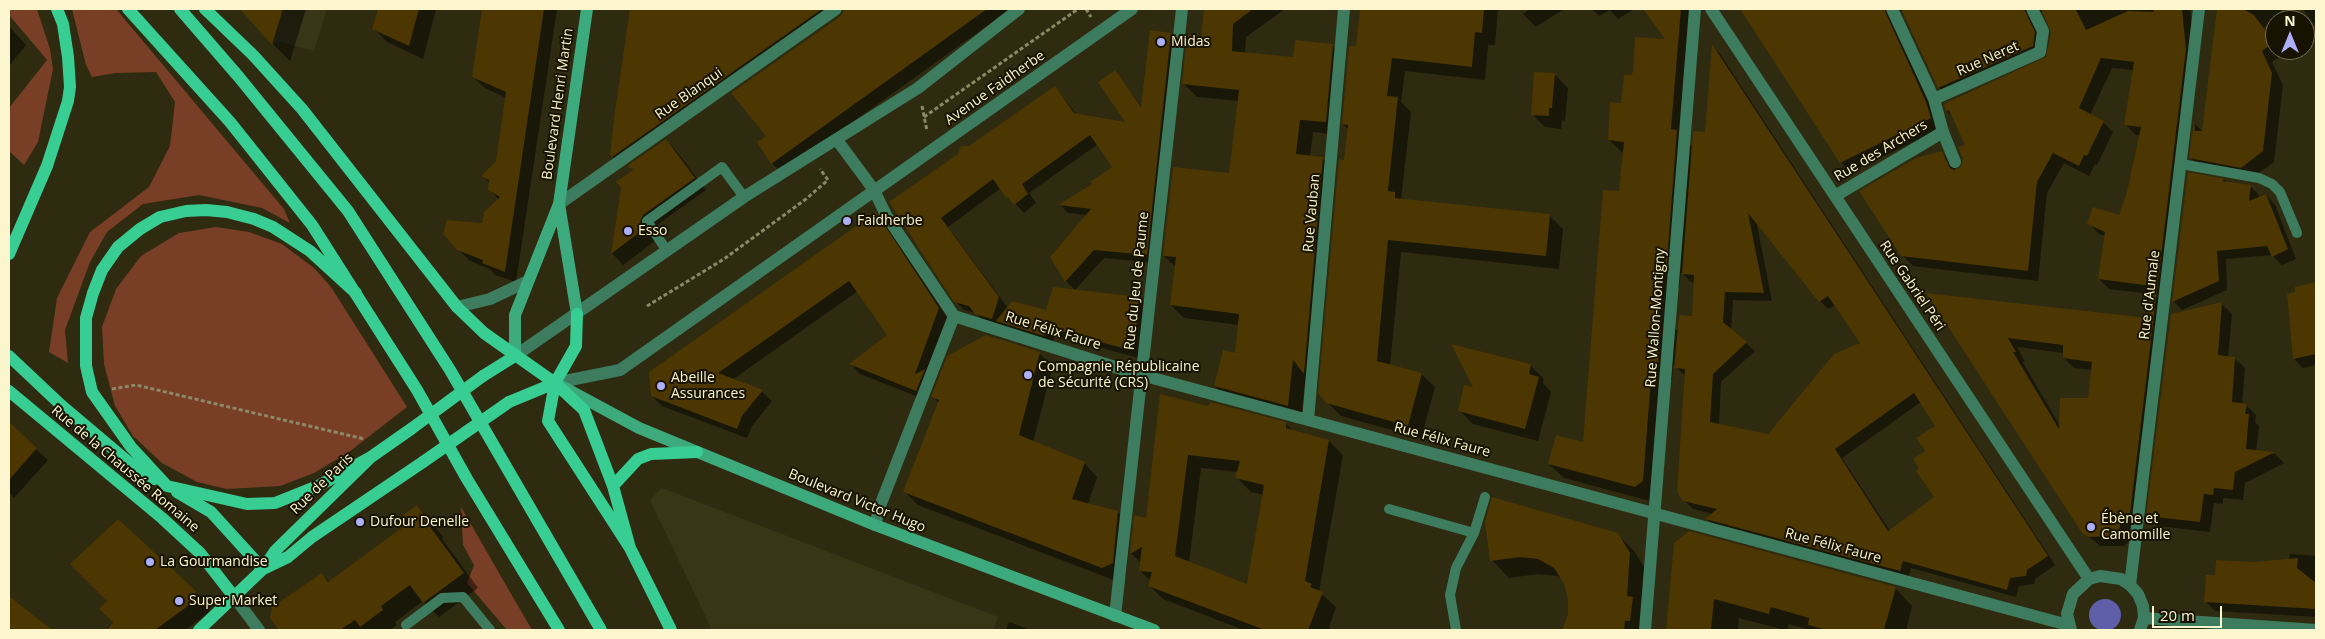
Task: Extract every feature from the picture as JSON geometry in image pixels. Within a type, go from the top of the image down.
[{"type":"main road","points":[[9,254],[47,166],[68,101],[70,87],[68,57],[63,24],[58,9]]},
{"type":"main road","points":[[128,9],[230,122],[312,225],[356,293],[559,630]]},
{"type":"main road","points":[[180,9],[238,76],[348,211],[450,370],[601,630]]},
{"type":"main road","points":[[205,9],[253,55],[302,110],[457,307],[484,334],[555,384],[584,410],[613,486],[630,548]]},
{"type":"main road","name":"Boulevard Henri Martin","points":[[514,356],[514,315],[559,204],[587,9]]},
{"type":"main road","name":"Boulevard Henri Martin","points":[[559,204],[577,314]]},
{"type":"main road","points":[[356,293],[310,251],[273,227],[254,219],[227,212],[206,210],[186,211],[160,217],[140,229],[118,248],[102,270],[92,293],[86,318],[86,366],[92,392],[131,447],[167,486],[247,504],[275,503],[320,485],[372,458]]},
{"type":"main road","points":[[577,314],[576,346],[555,384],[548,422],[630,548],[671,630]]},
{"type":"main road","name":"Rue de la Chaussée Romaine","points":[[9,356],[61,405],[132,465],[211,512],[263,570]]},
{"type":"main road","name":"Rue de Paris","points":[[199,630],[235,598],[263,570],[275,551],[372,458],[483,376],[514,356]]},
{"type":"main road","name":"Rue de Paris","points":[[263,570],[288,558],[312,536],[509,402],[555,384]]},
{"type":"main road","name":"Boulevard Victor Hugo","points":[[555,384],[639,428],[697,452],[875,525],[1154,630]]},
{"type":"main road","name":"Rue de la Chaussée Romaine","points":[[9,391],[162,518],[200,553],[235,598]]},
{"type":"main road","points":[[613,486],[638,459],[651,454],[697,452]]},
{"type":"street","name":"Rue Blanqui","points":[[559,204],[836,9]]},
{"type":"street","points":[[514,356],[744,198],[918,88],[1019,9]]},
{"type":"street","name":"Avenue Faidherbe","points":[[555,384],[620,370],[1132,9]]},
{"type":"street","name":"Rue du Jeu de Paume","points":[[1115,616],[1182,9]]},
{"type":"street","name":"Rue Vauban","points":[[1308,420],[1344,9]]},
{"type":"street","name":"Rue Wallon-Montigny","points":[[1645,630],[1695,9]]},
{"type":"street","name":"Rue Gabriel Péri","points":[[1711,9],[2089,579]]},
{"type":"street","name":"Rue des Archers","points":[[1892,9],[1934,99],[1942,132],[1955,162]]},
{"type":"street","name":"Rue Neret","points":[[1934,99],[2040,52],[2043,31],[2032,9]]},
{"type":"street","name":"Rue d'Aumale","points":[[2130,585],[2199,9]]},
{"type":"street","name":"Rue des Archers","points":[[1834,196],[1942,132]]},
{"type":"street","points":[[837,140],[874,190],[886,215],[954,316],[880,506],[875,525]]},
{"type":"street","points":[[457,307],[490,299],[526,282]]},
{"type":"street","name":"Rue Félix Faure","points":[[954,316],[1141,374],[2070,627]]},
{"type":"street","points":[[2070,627],[2068,603],[2073,594],[2089,579],[2110,576],[2130,585],[2138,594],[2143,606],[2142,624],[2316,630]]},
{"type":"street","points":[[235,598],[258,630]]},
{"type":"lane","points":[[2181,164],[2259,178],[2272,184],[2280,192],[2297,233]]},
{"type":"lane","points":[[667,251],[647,221],[722,167],[744,198]]},
{"type":"lane","points":[[1456,630],[1450,595],[1456,568],[1474,534],[1485,497]]},
{"type":"lane","points":[[1389,509],[1474,534]]},
{"type":"lane","points":[[406,625],[442,598],[463,597],[490,630]]},
{"type":"path","points":[[924,117],[1078,9]]},
{"type":"path","points":[[918,88],[932,150]]},
{"type":"path","points":[[647,306],[724,259],[828,180],[811,155]]},
{"type":"path","points":[[92,392],[136,385],[389,445]]},
{"type":"shaded area","points":[[9,9],[37,9],[50,49],[53,69],[38,142],[24,165],[9,151],[9,108],[47,60],[9,15]]},
{"type":"shaded area","points":[[72,9],[116,9],[284,209],[290,223],[262,208],[199,195],[143,204],[107,232],[90,262],[65,330],[68,363],[49,352],[57,298],[90,232],[149,187],[170,146],[175,102],[156,72],[116,73],[92,77],[86,65]]},
{"type":"shaded area","points":[[240,9],[327,9],[314,51],[277,41],[272,45]]},
{"type":"shaded area","points":[[216,227],[249,232],[282,244],[314,268],[331,287],[407,407],[349,452],[314,473],[280,486],[227,489],[197,482],[162,463],[133,436],[115,406],[104,364],[102,327],[116,289],[141,256],[179,233]]},
{"type":"shaded area","points":[[662,488],[998,617],[993,630],[712,630],[650,500]]},
{"type":"shaded area","points":[[461,507],[532,630],[507,630],[467,583],[474,565],[463,545]]},
{"type":"shaded area","points":[[2105,599],[2116,604],[2121,615],[2116,626],[2105,631],[2094,626],[2089,615],[2094,604]]},
{"type":"building","points":[[240,9],[283,9],[272,45]]},
{"type":"building","points":[[378,9],[419,9],[409,46],[372,29]]},
{"type":"building","points":[[482,9],[544,9],[505,272],[482,263],[483,260],[457,250],[443,234],[447,220],[482,223],[484,212],[500,197],[488,190],[489,180],[481,176],[496,161],[506,92],[472,77]]},
{"type":"building","points":[[630,9],[822,9],[612,157],[610,155],[615,111]]},
{"type":"building","points":[[844,9],[987,9],[771,164],[757,142],[766,136],[731,93],[841,16]]},
{"type":"building","points":[[1204,9],[1253,9],[1233,24],[1232,51],[1293,57],[1295,40],[1333,44],[1326,122],[1300,120],[1296,154],[1323,157],[1304,374],[1293,360],[1288,406],[1214,386],[1223,350],[1235,353],[1239,314],[1170,305],[1176,257],[1163,256],[1173,167],[1229,173],[1239,90],[1182,84],[1187,35],[1201,36]]},
{"type":"building","points":[[1360,9],[1484,9],[1482,33],[1475,32],[1472,67],[1392,58],[1387,96],[1398,97],[1388,191],[1395,192],[1395,198],[1550,214],[1546,256],[1388,240],[1377,361],[1422,373],[1408,426],[1326,403],[1318,393],[1339,159],[1344,160],[1348,125],[1342,124],[1349,46],[1356,46]]},
{"type":"building","points":[[1643,9],[1681,9],[1671,129],[1677,130],[1666,274],[1660,274],[1657,314],[1662,314],[1658,367],[1652,366],[1643,481],[1635,487],[1548,464],[1556,435],[1583,442],[1603,190],[1619,191],[1624,142],[1608,140],[1610,102],[1621,103],[1624,75],[1631,75],[1633,72],[1635,37],[1665,39]]},
{"type":"building","points":[[1740,9],[1884,9],[1926,102],[1931,118],[1840,163]]},
{"type":"building","points":[[1901,9],[2024,9],[2035,32],[2033,46],[1938,88]]},
{"type":"building","points":[[2041,9],[2076,10],[2086,30],[2128,11],[2154,12],[2153,9],[2182,9],[2186,49],[2130,514],[2122,514],[2119,532],[2114,536],[2089,537],[2082,533],[1926,293],[2148,318],[2152,286],[2098,279],[2105,232],[2087,224],[2093,207],[2119,215],[2127,192],[2141,127],[2124,125],[2134,62],[2101,58],[2079,108],[2104,121],[2087,156],[2084,155],[2079,166],[2053,153],[2037,182],[2028,271],[1901,256],[1859,191],[1916,158],[1942,151],[1950,168],[1954,170],[1961,167],[1963,159],[1958,147],[1965,145],[1949,110],[1946,111],[1944,104],[2046,57],[2051,32]],"holes":[[[2008,338],[2063,345],[2063,358],[2092,362],[2088,398],[2060,398],[2059,429],[2013,352],[2016,352]]]},
{"type":"building","points":[[2217,9],[2243,9],[2254,15],[2265,30],[2265,49],[2262,51],[2272,73],[2263,151],[2241,168],[2189,158],[2194,121],[2195,131],[2202,131]]},
{"type":"building","points":[[1150,30],[1171,33],[1147,255],[1094,250],[1065,282],[1050,257],[1091,209],[1058,205],[1092,184],[1090,182],[1112,167],[1090,135],[1022,184],[1028,194],[1014,205],[1008,197],[1006,198],[993,179],[941,218],[999,297],[992,319],[975,314],[969,306],[954,302],[889,202],[958,154],[961,146],[969,146],[1055,86],[1074,113],[1125,122],[1098,82],[1115,70],[1141,107]]},
{"type":"building","points":[[1712,44],[2048,556],[2027,570],[2026,576],[2010,578],[2007,590],[1903,561],[1900,571],[1705,519],[1717,509],[1683,501],[1677,492],[1685,369],[1674,368],[1679,315],[1692,316],[1694,275],[1682,274],[1693,131],[1705,132]],"holes":[[[1748,213],[1819,302],[1828,296],[1860,343],[1834,354],[1768,434],[1710,422],[1713,374],[1747,342],[1723,322],[1725,292],[1764,293]],[[1914,393],[1935,426],[1916,438],[1925,451],[1913,459],[1919,468],[1916,471],[1934,497],[1888,531],[1835,449]]]},
{"type":"building","points":[[1534,72],[1555,73],[1552,108],[1549,108],[1549,116],[1531,115]]},
{"type":"building","points":[[666,139],[695,178],[643,215],[640,222],[644,229],[611,254],[621,188],[616,182],[633,170],[627,166]]},
{"type":"building","points":[[2188,172],[2225,179],[2222,181],[2251,185],[2249,201],[2266,194],[2288,249],[2272,257],[2267,246],[2217,251],[2219,281],[2172,302]]},
{"type":"building","points":[[876,212],[939,308],[915,374],[925,369],[916,391],[849,364],[887,335],[849,281],[718,373],[763,390],[742,416],[737,429],[651,396],[649,372]]},
{"type":"building","points":[[2316,282],[2316,354],[2293,359],[2287,294],[2295,292],[2295,287]]},
{"type":"building","points":[[1053,287],[1140,297],[1133,351],[1046,327],[1044,336],[996,321],[1012,301],[1046,310]]},
{"type":"building","points":[[2222,302],[2218,355],[2235,357],[2232,402],[2247,404],[2245,414],[2249,414],[2246,449],[2275,452],[2235,472],[2233,490],[2214,488],[2213,495],[2204,494],[2200,522],[2146,516],[2171,314]]},
{"type":"building","points":[[986,335],[1040,352],[1019,435],[1085,462],[1072,499],[1118,511],[1113,563],[1102,568],[903,492],[939,400],[931,397],[947,356]]},
{"type":"building","points":[[1451,344],[1531,364],[1529,374],[1539,377],[1525,429],[1458,411],[1464,385],[1473,387]]},
{"type":"building","points":[[1160,394],[1208,406],[1210,402],[1286,422],[1286,428],[1329,440],[1305,581],[1312,584],[1310,587],[1323,592],[1308,630],[1265,630],[1148,586],[1152,572],[1139,571],[1142,547],[1130,554],[1134,515],[1146,518]],"holes":[[[1188,455],[1240,461],[1235,478],[1264,485],[1247,584],[1175,556]]]},
{"type":"building","points":[[9,422],[37,448],[9,480]]},
{"type":"building","points":[[1492,497],[1618,533],[1630,553],[1627,596],[1633,597],[1630,621],[1625,621],[1624,630],[1562,630],[1568,614],[1568,599],[1564,584],[1554,568],[1538,559],[1520,557],[1490,561],[1485,522]]},
{"type":"building","points":[[417,505],[429,521],[428,524],[464,573],[423,603],[410,585],[381,606],[383,610],[360,627],[355,620],[340,630],[279,630],[270,618],[272,607],[322,573],[328,582],[407,524],[402,516]]},
{"type":"building","points":[[118,519],[196,591],[196,600],[155,630],[107,630],[113,622],[99,609],[107,601],[70,564]]},
{"type":"building","points":[[1689,531],[1896,587],[1884,630],[1827,630],[1808,625],[1809,618],[1771,607],[1769,614],[1714,599],[1711,630],[1666,630],[1674,543]]},
{"type":"building","points":[[2298,558],[2297,568],[2316,583],[2316,609],[2204,602],[2206,575],[2215,575],[2216,560],[2253,562]]},
{"type":"building","points":[[9,596],[52,630],[9,630]]},
{"type":"place","name":"Midas","points":[[1161,42]]},
{"type":"place","name":"Faidherbe","points":[[847,221]]},
{"type":"place","name":"Esso","points":[[628,231]]},
{"type":"place","name":"Compagnie Républicaine de Sécurité (CRS)","points":[[1028,375]]},
{"type":"place","name":"Abeille Assurances","points":[[661,386]]},
{"type":"place","name":"Dufour Denelle","points":[[360,522]]},
{"type":"place","name":"Ébène et Camomille","points":[[2091,527]]},
{"type":"place","name":"La Gourmandise","points":[[150,562]]},
{"type":"place","name":"Super Market","points":[[179,601]]}]
